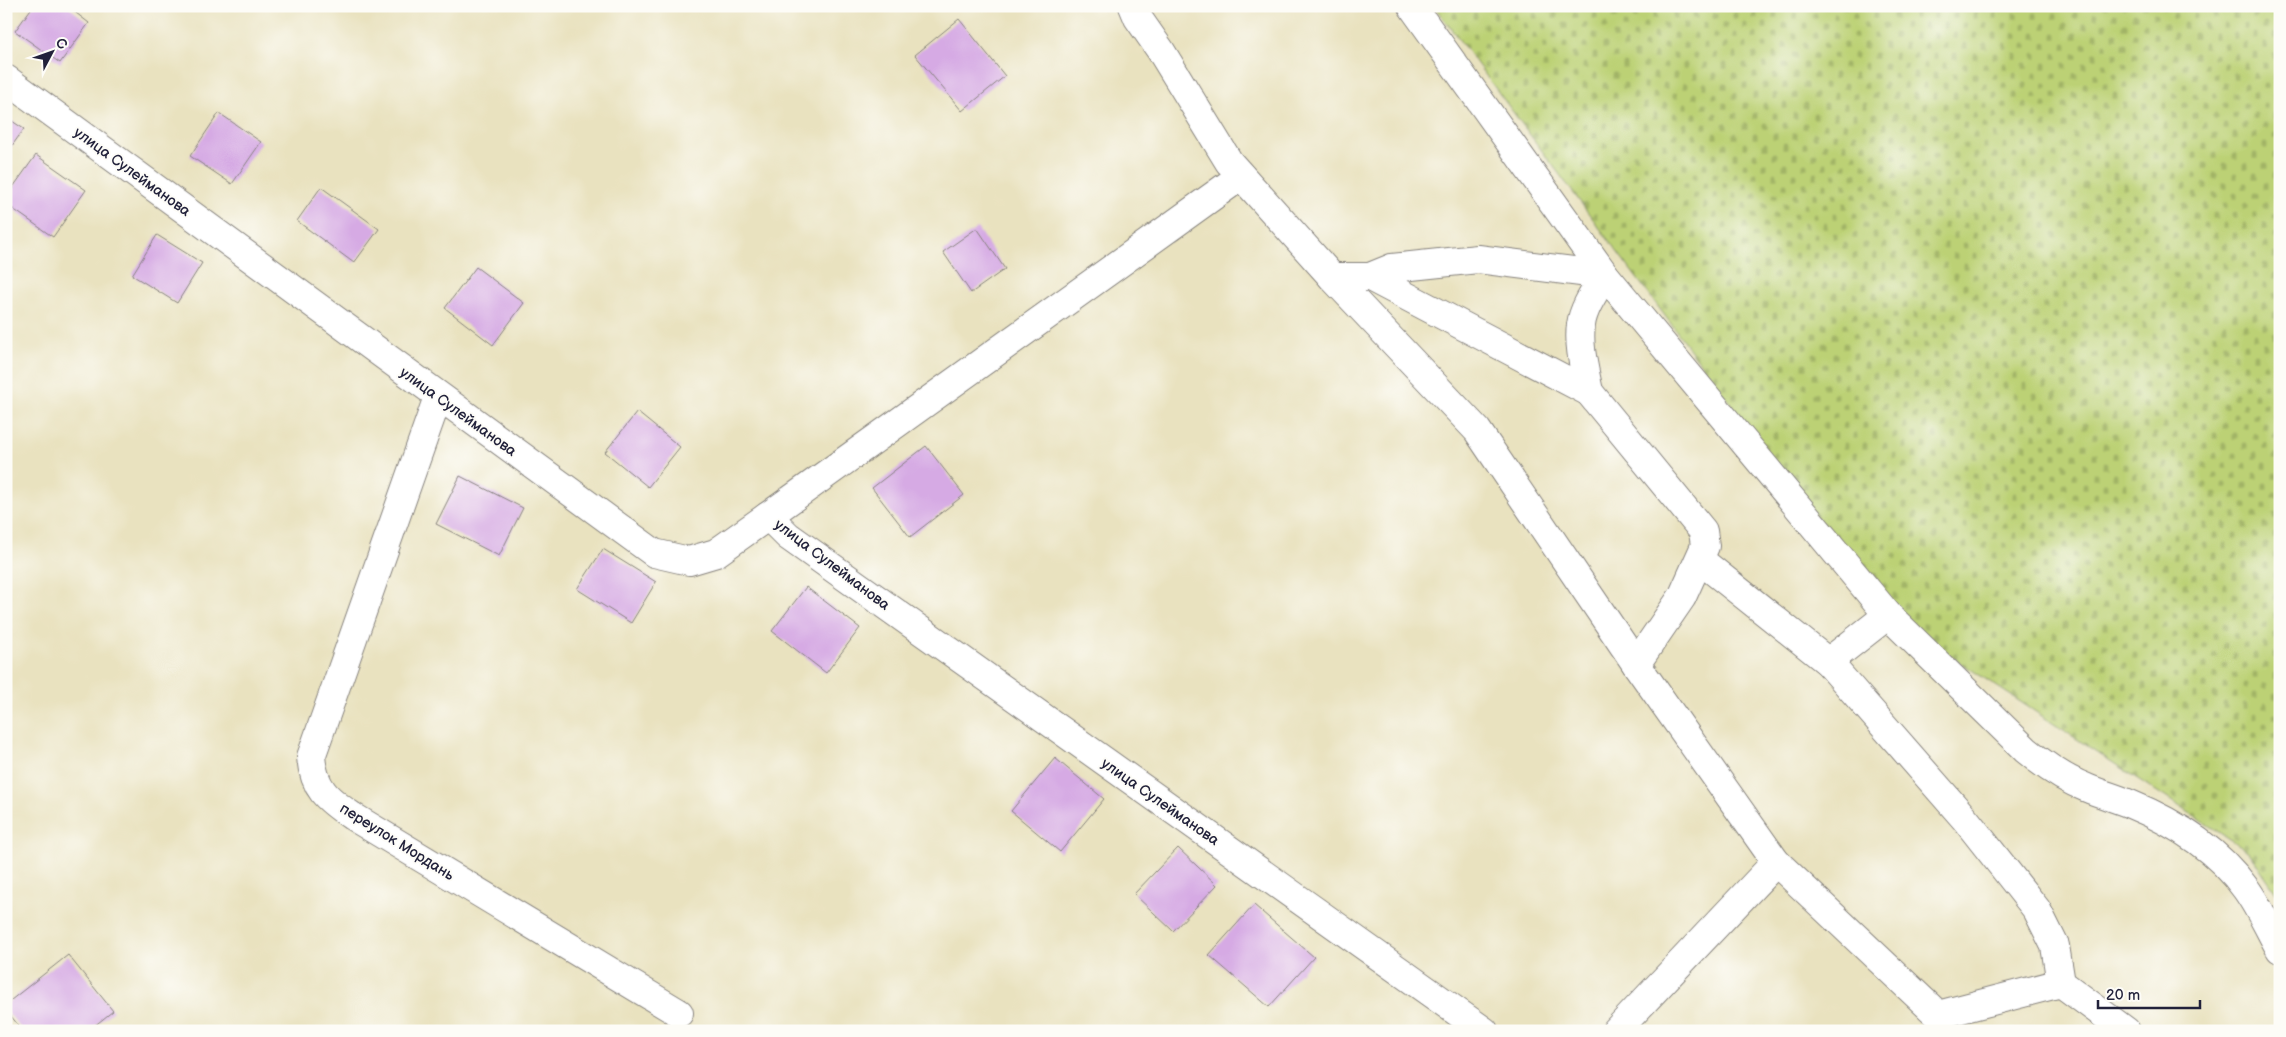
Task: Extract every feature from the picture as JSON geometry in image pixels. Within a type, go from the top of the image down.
[{"type":"street","points":[[1133,6],[1138,18],[1161,51],[1229,162],[1332,276],[1478,430],[1636,664],[1776,862],[1945,1023],[2061,983]]},
{"type":"street","points":[[1412,6],[1605,275],[1888,615],[2019,743],[2047,767],[2086,788],[2130,804],[2170,824],[2200,843],[2230,870],[2246,890],[2280,949]]},
{"type":"street","name":"улица Сулейманова","points":[[6,79],[438,397],[654,553],[689,562],[716,553],[768,516],[788,536],[1484,1031]]},
{"type":"street","points":[[768,516],[1242,176]]},
{"type":"street","points":[[1332,276],[1370,277],[1392,268],[1478,259],[1605,275]]},
{"type":"street","points":[[1589,392],[1582,351],[1581,325],[1591,299],[1605,275]]},
{"type":"street","points":[[1370,277],[1589,392],[1703,530],[1705,546],[1700,560],[1682,596],[1636,664]]},
{"type":"street","name":"переулок Мордань","points":[[438,397],[311,757],[316,782],[331,802],[352,816],[679,1013]]},
{"type":"street","points":[[1700,560],[1828,662],[1966,820],[2037,910],[2055,946],[2061,983],[2126,1031]]},
{"type":"street","points":[[1828,662],[1888,615]]},
{"type":"street","points":[[1616,1031],[1776,862]]},
{"type":"green space","points":[[1434,6],[2280,6],[2280,898],[2249,852],[1888,615]]},
{"type":"building","points":[[33,6],[67,6],[89,23],[60,63],[15,31]]},
{"type":"building","points":[[959,19],[1005,76],[962,111],[915,55]]},
{"type":"building","points":[[219,113],[261,142],[232,184],[190,156]]},
{"type":"building","points":[[6,117],[24,129],[6,154]]},
{"type":"building","points":[[36,155],[86,190],[53,237],[6,204],[6,197]]},
{"type":"building","points":[[321,187],[379,229],[354,263],[297,221]]},
{"type":"building","points":[[977,228],[1005,269],[971,293],[943,252]]},
{"type":"building","points":[[157,235],[202,263],[177,303],[132,275]]},
{"type":"building","points":[[476,267],[524,303],[493,345],[445,308]]},
{"type":"building","points":[[637,412],[680,447],[648,487],[605,452]]},
{"type":"building","points":[[926,446],[964,495],[910,537],[872,488]]},
{"type":"building","points":[[460,476],[523,508],[499,556],[436,524]]},
{"type":"building","points":[[603,549],[656,582],[631,623],[577,589]]},
{"type":"building","points":[[806,587],[860,628],[826,673],[772,631]]},
{"type":"building","points":[[1055,758],[1104,799],[1060,852],[1011,811]]},
{"type":"building","points":[[1178,848],[1217,885],[1173,931],[1134,894]]},
{"type":"building","points":[[1254,905],[1314,957],[1269,1007],[1209,955]]},
{"type":"building","points":[[68,955],[113,1011],[88,1031],[23,1031],[6,1010],[6,1004]]}]
